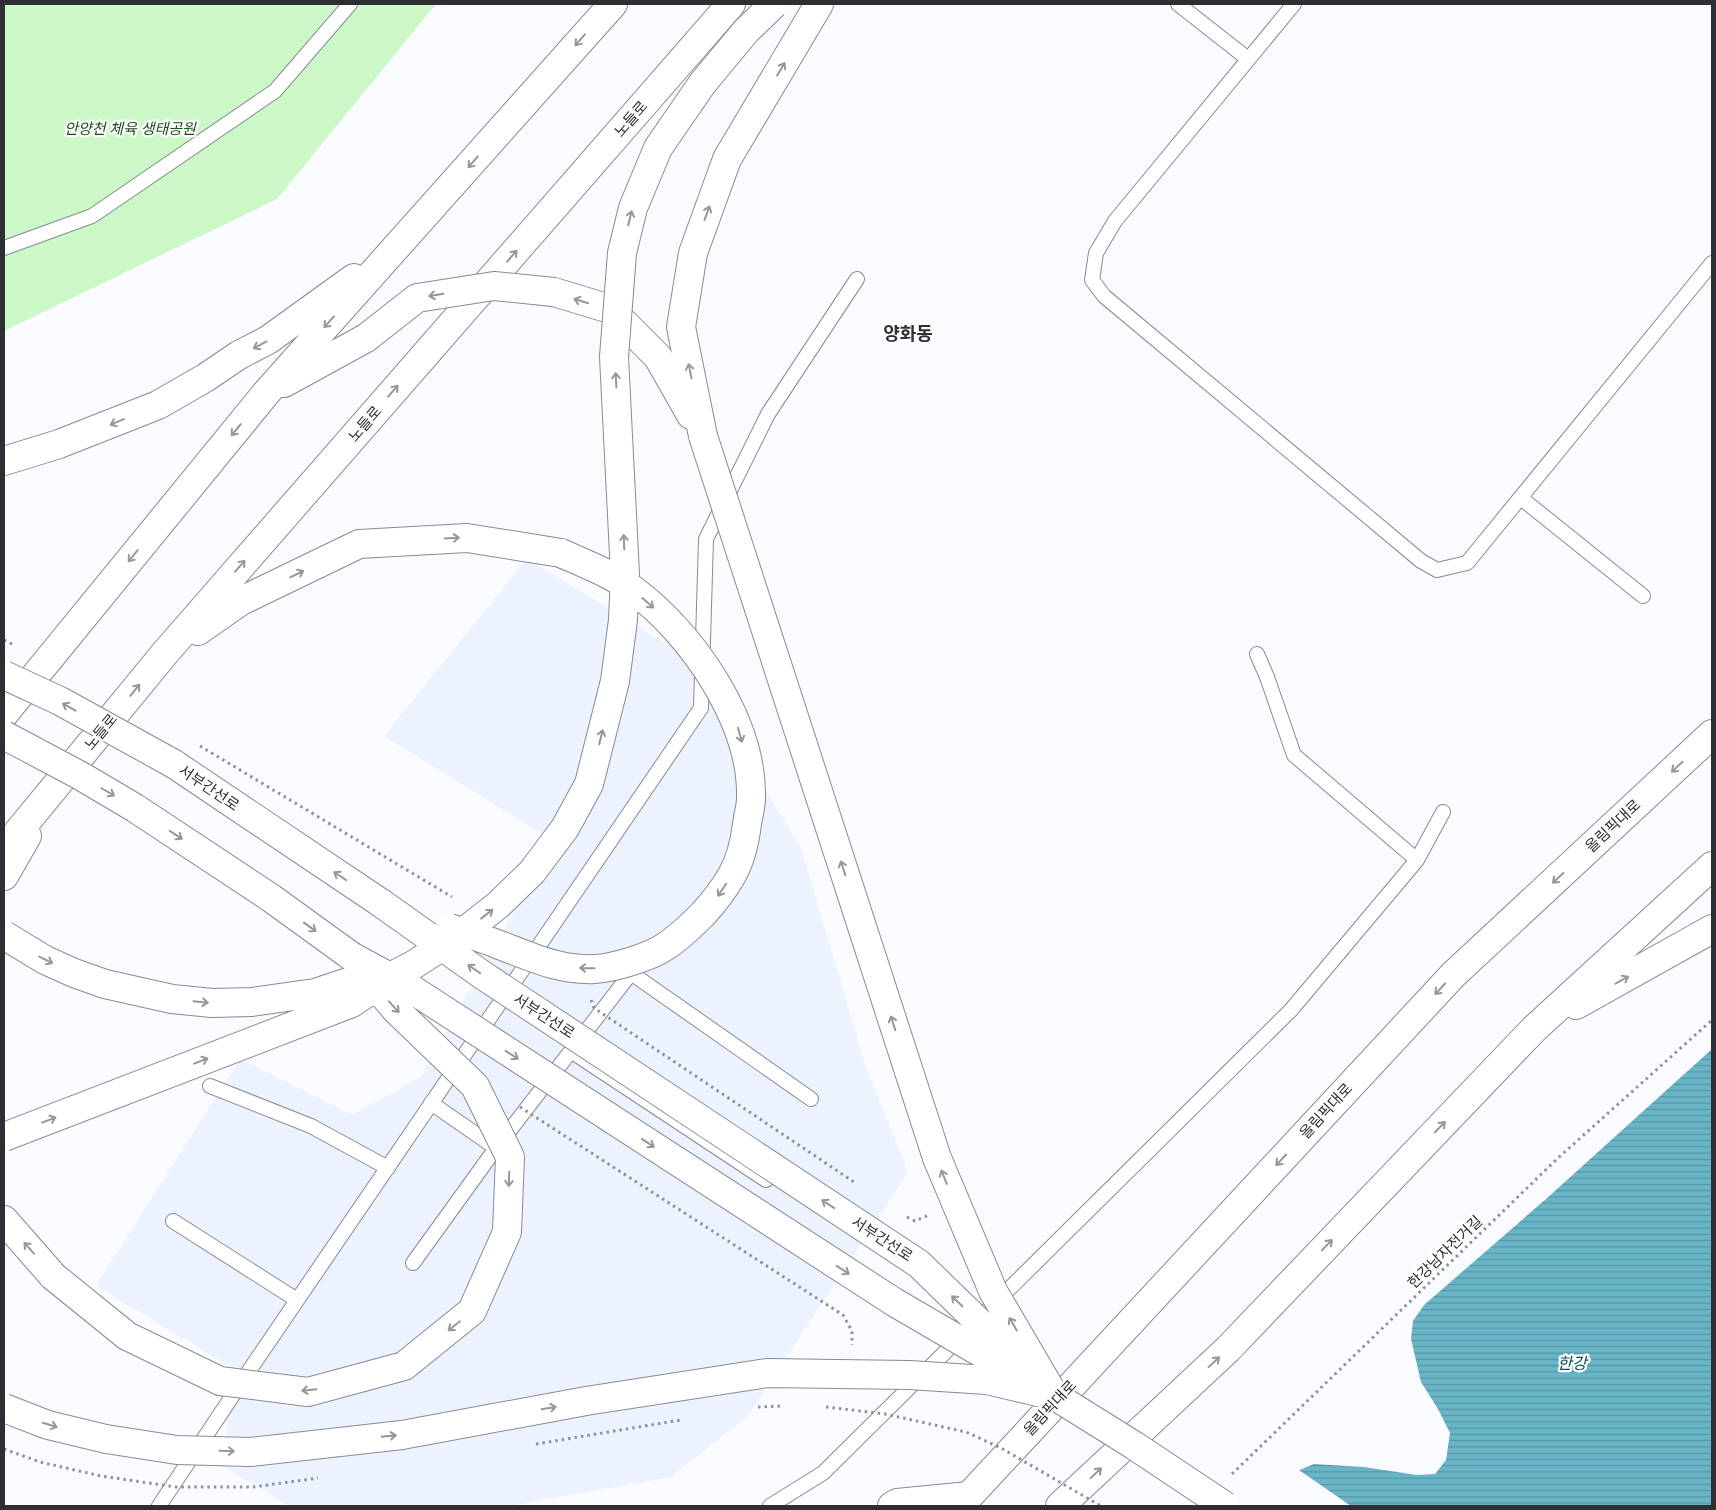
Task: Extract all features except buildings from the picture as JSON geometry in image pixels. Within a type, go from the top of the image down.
[{"type":"main road","points":[[4,714],[267,392],[612,4]]},
{"type":"main road","name":"노들로","points":[[4,849],[165,653],[731,4]]},
{"type":"main road","points":[[4,1137],[352,1002],[461,934],[498,905],[532,872],[565,828],[589,784],[615,681],[623,620],[625,574],[614,358],[622,253],[633,208],[658,148],[702,84],[746,31],[774,4]]},
{"type":"main road","points":[[819,4],[727,159],[693,253],[681,327],[703,436],[937,1158],[994,1291],[1055,1396]]},
{"type":"main road","points":[[4,461],[59,444],[158,405],[205,378],[239,355],[268,340],[399,245]]},
{"type":"main road","points":[[267,392],[366,338],[417,298],[494,286],[554,292],[610,309],[658,357],[703,436]]},
{"type":"main road","points":[[165,653],[241,600],[359,544],[467,538],[561,553],[604,572],[632,588],[682,636],[700,658],[738,726],[747,760],[751,798],[745,837],[733,873],[714,901],[688,929],[665,948],[631,961],[594,969],[567,967],[530,958],[497,944],[381,903]]},
{"type":"main road","name":"서부간선로","points":[[4,675],[60,701],[174,764],[381,903],[480,974],[919,1264],[1055,1396]]},
{"type":"main road","name":"서부간선로","points":[[4,734],[135,808],[263,893],[351,956],[410,988],[894,1302],[1055,1396],[1225,1506]]},
{"type":"main road","name":"올림픽대로","points":[[963,1501],[1453,975],[1712,734]]},
{"type":"main road","points":[[4,876],[54,790]]},
{"type":"main road","points":[[1060,1506],[1228,1349],[1534,1029],[1712,866]]},
{"type":"main road","points":[[1534,1029],[1712,929]]},
{"type":"main road","points":[[4,935],[44,960],[105,984],[172,999],[212,1003],[252,1002],[315,993],[348,982],[388,978]]},
{"type":"main road","points":[[4,1220],[53,1276],[127,1336],[220,1381],[308,1392],[404,1366],[472,1311],[507,1232],[510,1157],[475,1086],[396,1010],[351,956]]},
{"type":"main road","points":[[4,1408],[48,1425],[106,1439],[177,1450],[250,1452],[402,1435],[586,1401],[767,1373],[909,1375],[987,1380],[1055,1396]]},
{"type":"main road","points":[[892,1506],[897,1503],[963,1501]]},
{"type":"lane","points":[[4,248],[92,216],[275,91],[350,4]]},
{"type":"lane","points":[[1178,4],[1248,59]]},
{"type":"lane","points":[[1294,4],[1115,220],[1096,253],[1092,280],[1104,296],[1429,566],[1437,570],[1467,563],[1712,264]]},
{"type":"lane","points":[[159,1506],[297,1300],[701,708],[706,539],[768,414],[857,279]]},
{"type":"lane","points":[[1521,498],[1643,596]]},
{"type":"lane","points":[[1257,654],[1294,755],[1417,860]]},
{"type":"lane","points":[[770,1506],[823,1473],[1284,1017],[1417,860],[1443,812]]},
{"type":"lane","points":[[413,1262],[496,1148],[631,973],[811,1099]]},
{"type":"lane","points":[[571,1051],[766,1180]]},
{"type":"lane","points":[[210,1086],[311,1126],[388,1168]]},
{"type":"lane","points":[[431,1103],[496,1148]]},
{"type":"lane","points":[[173,1221],[297,1300]]},
{"type":"path","points":[[4,640],[20,648]]},
{"type":"path","points":[[196,744],[455,899]]},
{"type":"path","points":[[590,994],[594,1008],[859,1185]]},
{"type":"path","name":"한강남자전거길","points":[[1227,1479],[1558,1158],[1712,1020]]},
{"type":"path","points":[[486,1106],[510,1100],[843,1315],[852,1331],[851,1351]]},
{"type":"path","points":[[901,1212],[915,1221],[932,1213]]},
{"type":"path","points":[[848,1410],[886,1414],[966,1432],[1001,1448],[1101,1506]]},
{"type":"shaded area","points":[[527,559],[679,651],[801,848],[866,1068],[908,1172],[748,1416],[671,1477],[508,1506],[289,1506],[224,1467],[231,1367],[96,1286],[240,1059],[352,1115],[421,1077],[554,841],[384,736]]},
{"type":"green space","name":"안양천 체육 생태공원","points":[[4,4],[436,4],[277,199],[4,331]]},
{"type":"water","name":"한강","points":[[1712,1049],[1712,1506],[1247,1506],[1297,1471],[1314,1464],[1364,1467],[1417,1475],[1435,1474],[1446,1460],[1450,1433],[1421,1382],[1411,1339],[1413,1321],[1424,1305],[1546,1199]]},
{"type":"pier","points":[[1296,1468],[1351,1506],[1245,1506]]},
{"type":"district","name":"양화동","points":[[908,334]]}]
